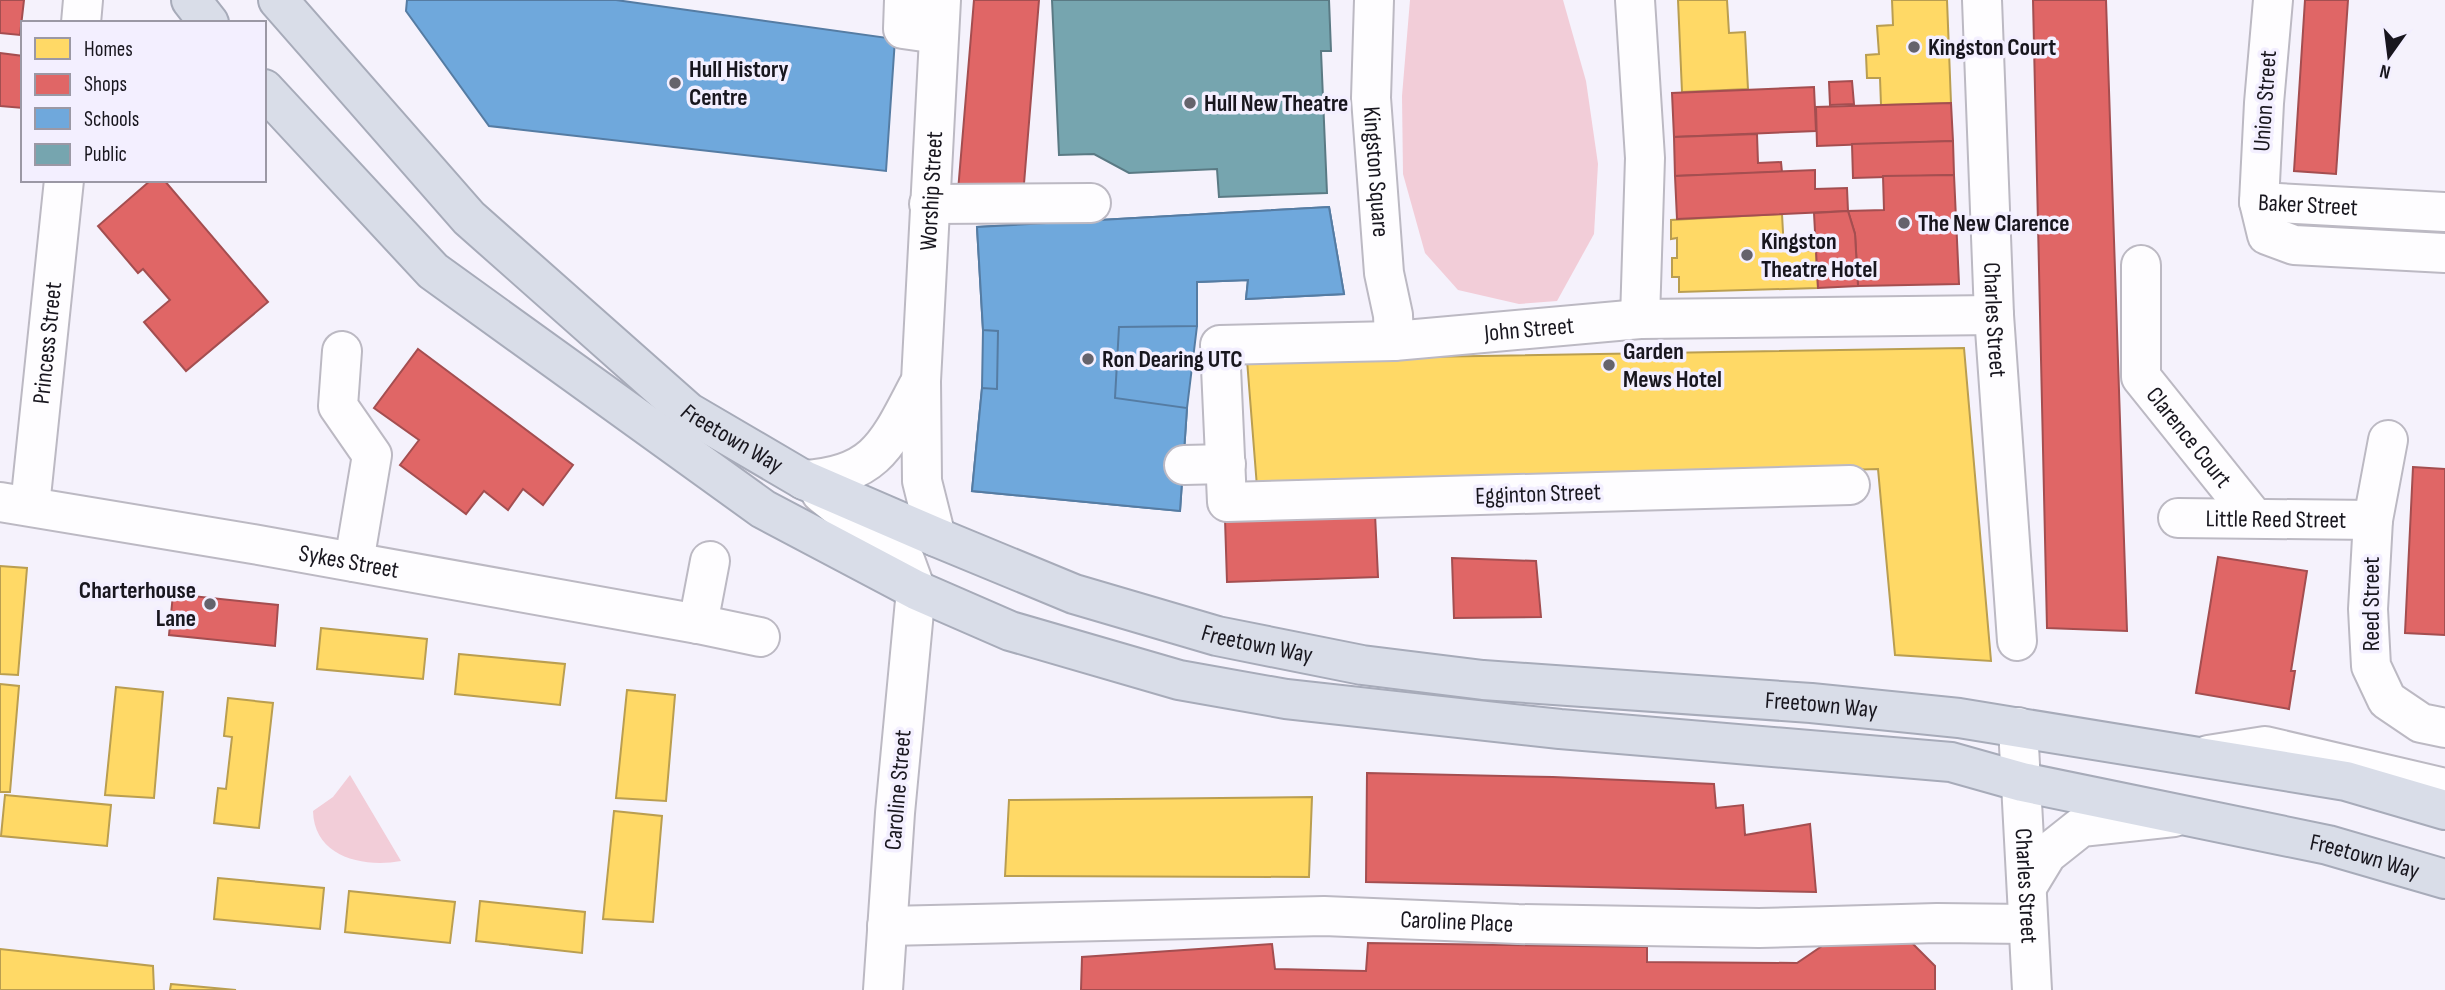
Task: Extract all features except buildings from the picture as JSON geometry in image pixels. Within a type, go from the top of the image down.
[{"type":"highway","points":[[191,0],[207,21]]},
{"type":"highway","name":"Freetown Way","points":[[278,0],[469,218],[688,412],[804,480],[1074,594],[1217,636],[1362,665],[1483,680],[1811,703],[2018,727],[2346,781],[2445,810]]},
{"type":"highway","name":"Freetown Way","points":[[266,91],[433,271],[763,509],[916,590],[1010,631],[1180,680],[1286,699],[1546,727],[1951,762],[2022,782],[2328,845],[2445,878]]},
{"type":"street","points":[[80,21],[83,0]]},
{"type":"street","points":[[904,0],[903,29],[940,17]]},
{"type":"street","name":"Kingston Square","points":[[1374,0],[1371,98],[1384,273],[1393,315],[1394,341]]},
{"type":"street","points":[[1635,0],[1646,159],[1640,319]]},
{"type":"street","name":"Charles Street","points":[[1982,0],[1994,315],[2017,641]]},
{"type":"street","name":"Union Street","points":[[2259,202],[2273,0]]},
{"type":"street","name":"Worship Street","points":[[936,537],[922,481],[921,381],[940,17]]},
{"type":"street","name":"Princess Street","points":[[15,504],[64,182]]},
{"type":"street","name":"Baker Street","points":[[2445,212],[2259,202],[2267,235],[2294,245],[2445,253]]},
{"type":"street","points":[[929,204],[1091,203]]},
{"type":"street","name":"Clarence Court","points":[[2141,265],[2141,377],[2254,518]]},
{"type":"street","name":"John Street","points":[[1227,502],[1220,345],[1394,341],[1640,319],[1994,315]]},
{"type":"street","points":[[342,351],[338,406],[372,456],[354,562]]},
{"type":"street","points":[[804,480],[829,478],[855,470],[876,455],[891,437],[921,381]]},
{"type":"street","name":"Reed Street","points":[[2388,440],[2373,520],[2368,609],[2371,666],[2387,701],[2421,723],[2445,728]]},
{"type":"street","points":[[1184,465],[1226,464]]},
{"type":"street","points":[[804,480],[905,561],[916,590]]},
{"type":"street","name":"Egginton Street","points":[[1227,502],[1850,485]]},
{"type":"street","name":"Sykes Street","points":[[15,504],[354,562],[760,637]]},
{"type":"street","name":"Little Reed Street","points":[[2178,518],[2373,520]]},
{"type":"street","points":[[698,624],[710,561]]},
{"type":"street","name":"Caroline Street","points":[[883,990],[916,590]]},
{"type":"street","name":"Charles Street","points":[[2018,727],[2032,990]]},
{"type":"street","points":[[2196,756],[2265,746],[2445,788]]},
{"type":"street","points":[[2026,887],[2047,854],[2081,827],[2186,816]]},
{"type":"street","name":"Caroline Place","points":[[887,926],[1324,916],[1531,924],[1759,928],[1937,923],[2028,924]]},
{"type":"shaded area","points":[[1410,0],[1563,0],[1586,81],[1598,164],[1594,234],[1557,301],[1519,304],[1458,290],[1425,253],[1403,174],[1402,96]]},
{"type":"shaded area","points":[[350,775],[401,861],[371,863],[357,860],[331,849],[322,839],[313,811],[333,797]]},
{"type":"place","name":"Kingston Court","points":[[1914,47]]},
{"type":"place","name":"Hull History Centre","points":[[675,83]]},
{"type":"place","name":"Hull New Theatre","points":[[1190,103]]},
{"type":"place","name":"The New Clarence","points":[[1904,223]]},
{"type":"place","name":"Kingston Theatre Hotel","points":[[1747,255]]},
{"type":"place","name":"Ron Dearing UTC","points":[[1088,359]]},
{"type":"place","name":"Garden Mews Hotel","points":[[1609,365]]},
{"type":"place","name":"Charterhouse Lane","points":[[210,604]]}]
